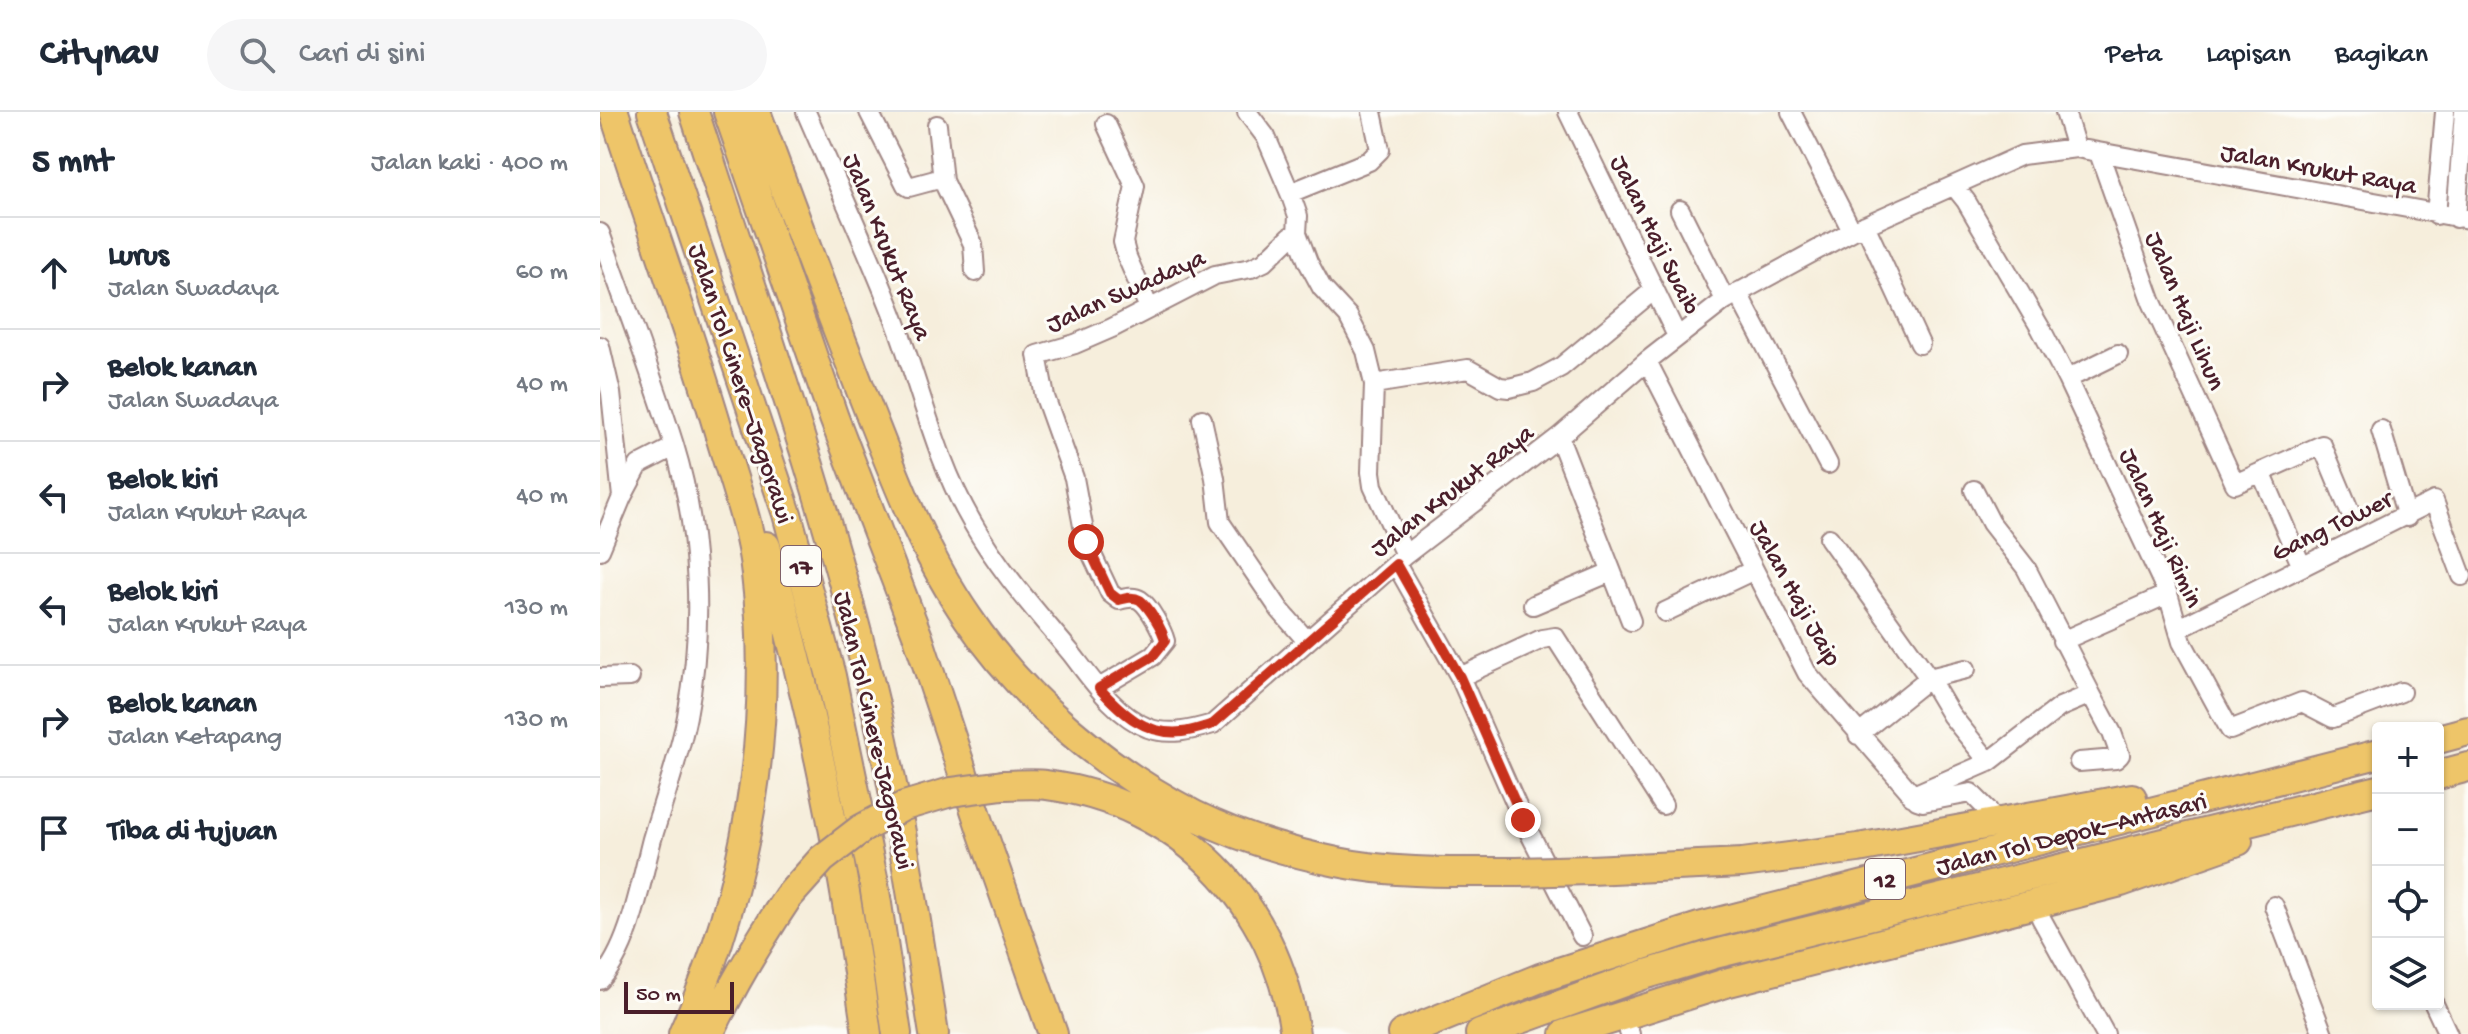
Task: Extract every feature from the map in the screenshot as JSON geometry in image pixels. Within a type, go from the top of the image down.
[{"type":"highway","points":[[614,112],[651,230],[698,361],[742,465],[786,616],[824,771],[852,924],[867,1034]]},
{"type":"highway","name":"Jalan Tol Cinere–Jagorawi","points":[[652,112],[787,514],[831,676],[873,878],[897,1034]]},
{"type":"highway","name":"Jalan Tol Cinere-Jagorawi","points":[[694,112],[819,493],[877,713],[911,889],[934,1034]]},
{"type":"highway","points":[[728,112],[834,418],[918,637],[1053,1034]]},
{"type":"highway","points":[[756,112],[833,321],[906,504],[942,578],[969,620],[1015,677],[1067,729],[1123,772],[1194,815],[1264,844],[1339,863],[1430,872],[1590,870],[1742,863],[1858,848],[2368,757]]},
{"type":"highway","points":[[683,1034],[718,943],[747,833],[759,753],[762,659],[756,572],[746,523],[698,361]]},
{"type":"highway","points":[[2444,737],[2468,731]]},
{"type":"highway","name":"Jalan Tol Depok–Antasari","points":[[1405,1031],[1540,978],[1699,927],[2368,757]]},
{"type":"highway","points":[[2444,773],[2468,767]]},
{"type":"highway","points":[[709,1034],[751,953],[788,897],[822,859],[872,823],[904,806],[951,792],[1003,785],[1045,785],[1110,800],[1154,820],[1193,847],[1225,877],[1265,935],[1281,971],[1295,1034]]},
{"type":"highway","name":"Jalan Tol Depok–Antasari","points":[[1480,1034],[1566,1001],[1711,955],[2372,792]]},
{"type":"highway","points":[[1565,1034],[1729,982],[2121,882],[2372,793]]},
{"type":"highway","points":[[1596,1034],[1670,999]]},
{"type":"street","name":"Jalan Krukut Raya","points":[[806,112],[891,308],[931,430],[972,522],[1002,569],[1124,715],[1150,729],[1180,733],[1213,724],[1252,692],[1299,631],[1559,437],[1727,292],[1858,228],[2022,155],[2076,148],[2462,218]]},
{"type":"street","points":[[869,112],[906,185],[943,181]]},
{"type":"street","points":[[1247,112],[1266,137],[1290,193],[1298,216],[1297,233],[1308,262],[1322,288],[1348,316],[1366,351],[1374,384],[1373,486],[1400,555],[1460,677],[1523,820],[1582,936]]},
{"type":"street","points":[[1290,193],[1369,161],[1380,150],[1372,112]]},
{"type":"street","name":"Jalan Haji Suaib","points":[[1568,112],[1677,336]]},
{"type":"street","points":[[1791,112],[1920,344]]},
{"type":"street","points":[[2065,112],[2076,148]]},
{"type":"street","points":[[2436,215],[2445,112]]},
{"type":"street","points":[[2462,218],[2464,112]]},
{"type":"street","points":[[1106,124],[1135,186],[1123,242],[1149,308]]},
{"type":"street","points":[[937,125],[943,181],[973,244],[975,272]]},
{"type":"street","name":"Jalan Haji Lihun","points":[[2099,153],[2151,300],[2235,484],[2261,472]]},
{"type":"street","name":"Jalan Haji Rimin","points":[[1954,186],[1966,201],[2034,317],[2067,379],[2168,594],[2182,642],[2230,730],[2302,702],[2333,718],[2401,692]]},
{"type":"street","points":[[1680,210],[1703,257],[1727,292],[1743,303],[1828,464]]},
{"type":"street","points":[[600,233],[674,447],[689,512],[695,570],[694,665],[687,717],[623,944],[600,980]]},
{"type":"street","name":"Jalan Swadaya","points":[[1099,688],[1153,656],[1165,641],[1163,631],[1140,600],[1131,597],[1119,600],[1110,593],[1086,542],[1074,478],[1045,397],[1037,355],[1075,344],[1112,328],[1215,275],[1251,268],[1264,262],[1297,233]]},
{"type":"street","points":[[1374,384],[1468,369],[1500,387],[1533,382],[1561,367],[1657,296]]},
{"type":"street","points":[[600,346],[611,393],[622,497]]},
{"type":"street","points":[[2067,379],[2118,354]]},
{"type":"street","name":"Jalan Haji Jaip","points":[[1647,361],[1807,673],[1911,796]]},
{"type":"street","points":[[1202,419],[1215,478],[1220,522],[1280,610],[1299,631]]},
{"type":"street","points":[[2381,430],[2407,517]]},
{"type":"street","points":[[1559,437],[1631,621]]},
{"type":"street","points":[[2302,567],[2261,472],[2322,445],[2350,512]]},
{"type":"street","points":[[600,550],[639,465],[674,447]]},
{"type":"street","points":[[1974,490],[1991,523],[2026,568],[2112,733],[2120,755],[2116,759],[2079,762]]},
{"type":"street","name":"Gang Tower","points":[[2179,628],[2434,501],[2462,576]]},
{"type":"street","points":[[1829,538],[1929,678],[1951,715],[1989,762]]},
{"type":"street","points":[[1665,612],[1754,570]]},
{"type":"street","points":[[1533,605],[1611,572]]},
{"type":"street","points":[[2062,641],[2168,594]]},
{"type":"street","points":[[1460,677],[1542,639],[1555,637],[1663,805]]},
{"type":"street","points":[[1858,735],[1929,678],[1966,669]]},
{"type":"street","points":[[600,678],[630,677]]},
{"type":"street","points":[[1911,796],[1989,762],[2060,707],[2091,694]]},
{"type":"street","points":[[1911,796],[1923,802],[1971,793],[1988,810]]},
{"type":"street","points":[[2274,906],[2323,1034]]},
{"type":"street","points":[[2041,918],[2105,1034]]},
{"type":"street","points":[[2437,1010],[2448,1034]]},
{"type":"route","points":[[1086,542],[1110,593],[1119,600],[1131,597],[1140,600],[1163,631],[1165,641],[1153,656],[1099,688],[1124,715],[1150,729],[1180,733],[1213,724],[1396,564],[1460,677],[1523,820]]}]
